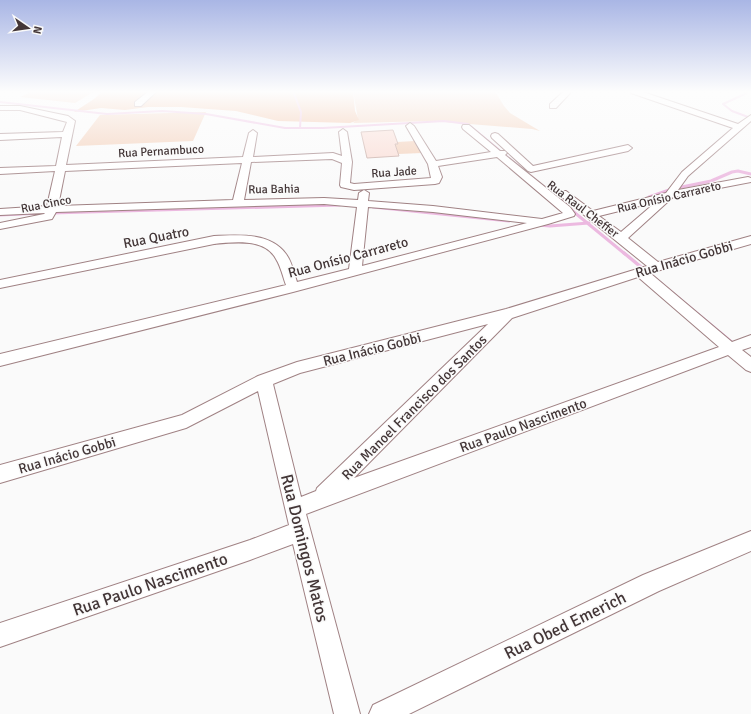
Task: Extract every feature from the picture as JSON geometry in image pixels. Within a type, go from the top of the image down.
[{"type":"street","points":[[0,212],[50,213],[70,124]]},
{"type":"street","points":[[732,124],[739,127]]},
{"type":"street","points":[[621,238],[673,191],[685,174],[742,124]]},
{"type":"street","name":"Rua Jade","points":[[343,132],[347,162],[345,185],[350,187],[365,187],[432,182],[436,180],[437,177],[432,164],[410,126]]},
{"type":"street","name":"Rua Onísio Carrareto","points":[[0,360],[293,288],[528,227],[570,214],[504,152],[466,127]]},
{"type":"street","points":[[0,137],[67,134]]},
{"type":"street","points":[[238,203],[253,134]]},
{"type":"street","points":[[432,164],[504,152],[496,136]]},
{"type":"street","points":[[531,169],[628,148]]},
{"type":"street","name":"Rua Raul Cheffer","points":[[504,152],[531,169],[621,238],[656,267]]},
{"type":"street","name":"Rua Pernambuco","points":[[0,171],[333,156],[347,162]]},
{"type":"street","name":"Rua Onísio Carrareto","points":[[586,212],[673,191],[748,180]]},
{"type":"street","points":[[355,272],[365,187]]},
{"type":"street","name":"Rua Bahia","points":[[96,207],[324,201],[546,222]]},
{"type":"street","name":"Rua Cinco","points":[[0,226],[50,213],[96,207]]},
{"type":"street","name":"Rua Quatro","points":[[0,284],[214,240],[238,239],[257,240],[272,246],[281,256],[293,288]]},
{"type":"street","name":"Rua Inácio Gobbi","points":[[0,474],[186,421],[264,381],[297,368],[507,314],[656,267],[751,240]]},
{"type":"street","points":[[640,272],[751,366]]},
{"type":"street","name":"Rua Manoel Francisco dos Santos","points":[[320,499],[507,314]]},
{"type":"street","name":"Rua Paulo Nascimento","points":[[294,509],[749,342]]},
{"type":"street","name":"Rua Domingos Matos","points":[[264,381],[294,509],[347,714]]},
{"type":"street","name":"Rua Paulo Nascimento","points":[[0,635],[250,550],[300,531]]},
{"type":"street","name":"Rua Obed Emerich","points":[[382,714],[651,583],[751,541]]},
{"type":"shaded area","points":[[93,124],[200,124],[193,141],[76,146]]},
{"type":"shaded area","points":[[473,124],[529,124],[540,131]]},
{"type":"shaded area","points":[[415,141],[422,153],[398,154],[395,144],[398,144],[397,142]]},
{"type":"building","points":[[393,130],[398,144],[395,144],[399,156],[367,158],[361,132]]},
{"type":"waterway","points":[[264,124],[285,128],[300,128]]},
{"type":"waterway","points":[[300,128],[387,124]]},
{"type":"waterway","points":[[468,124],[515,163]]},
{"type":"waterway","points":[[513,162],[587,223]]},
{"type":"waterway","points":[[649,197],[672,189],[711,181],[732,172],[738,171],[751,174]]},
{"type":"waterway","points":[[51,213],[340,205]]},
{"type":"waterway","points":[[373,207],[509,221]]},
{"type":"waterway","points":[[0,215],[42,213]]},
{"type":"waterway","points":[[538,225],[550,226],[587,223]]},
{"type":"waterway","points":[[587,223],[625,254]]},
{"type":"waterway","points":[[624,253],[735,345]]}]
